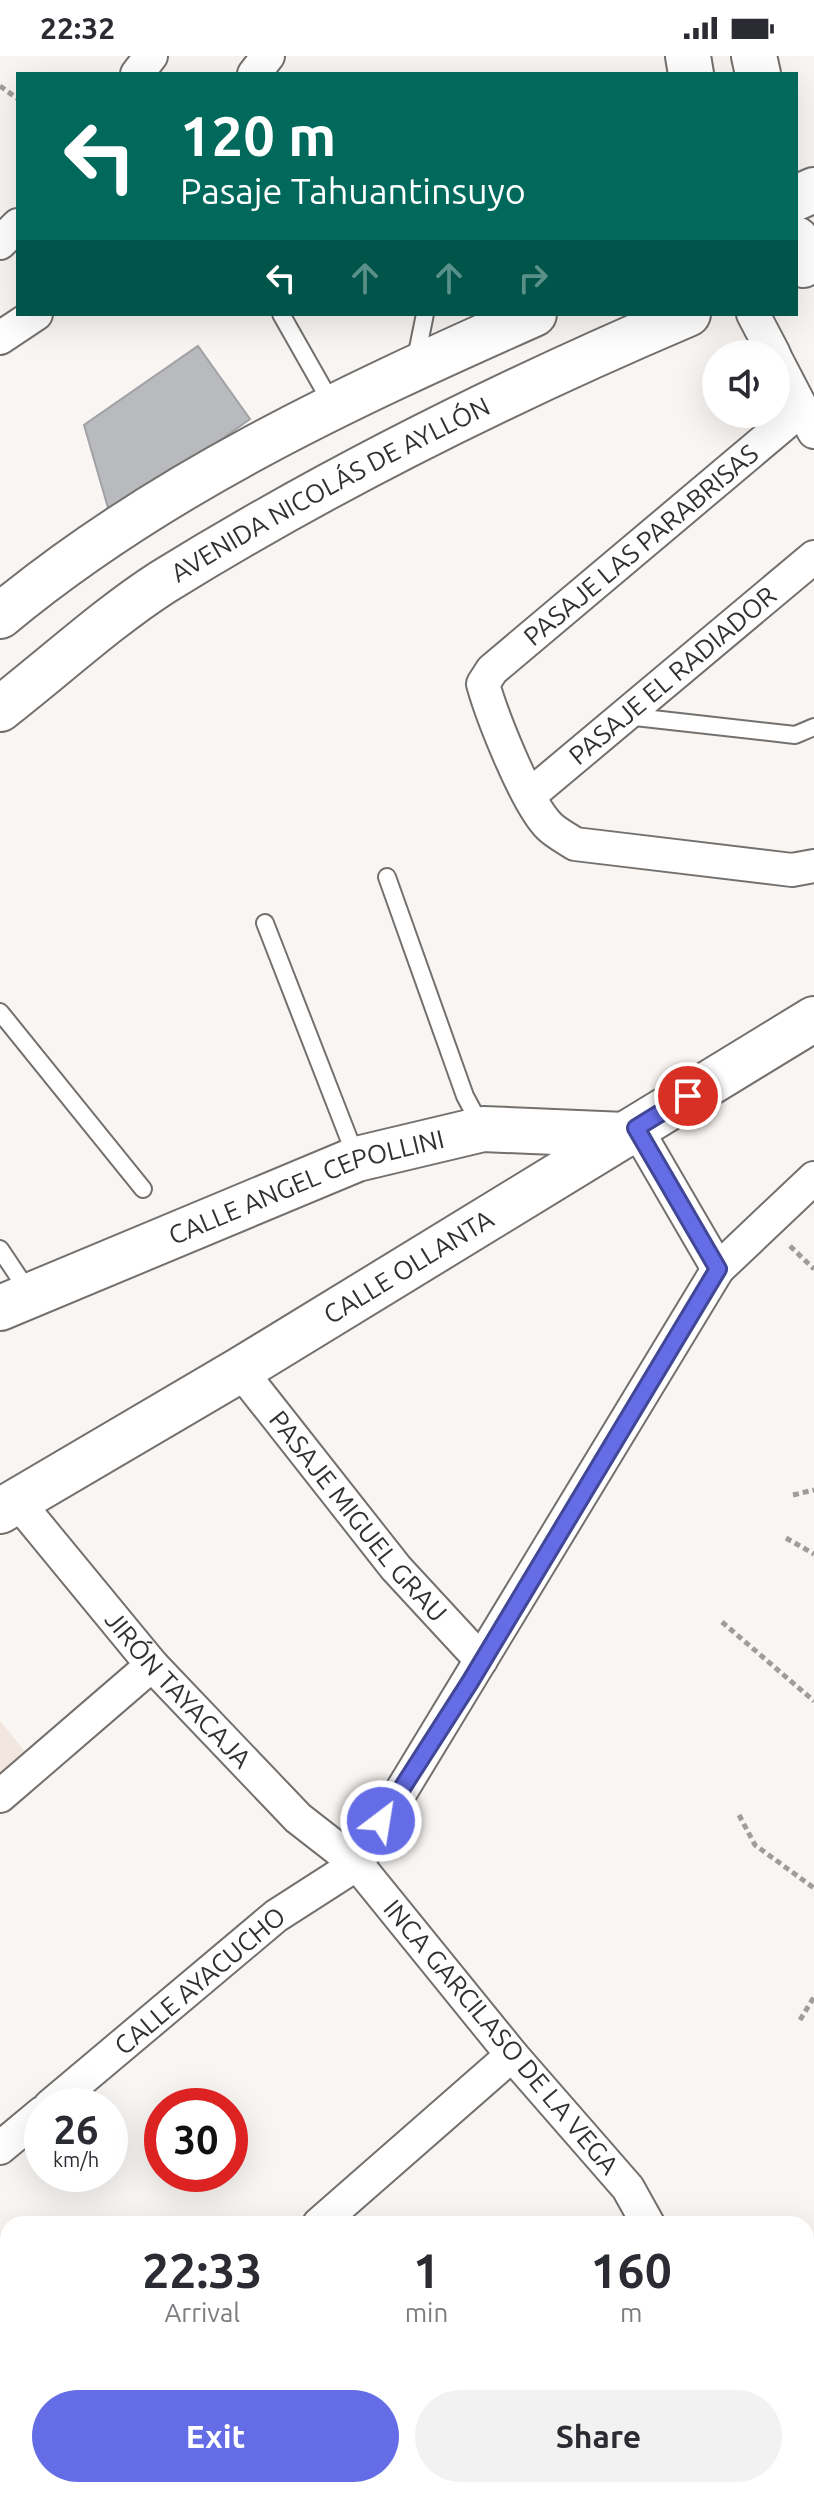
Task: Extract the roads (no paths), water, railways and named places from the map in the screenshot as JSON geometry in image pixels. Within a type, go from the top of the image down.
[{"type":"street","points":[[139,72],[151,56]]},
{"type":"street","points":[[256,72],[268,56]]},
{"type":"street","points":[[0,243],[16,227]]},
{"type":"street","points":[[0,338],[33,316]]},
{"type":"street","points":[[0,616],[102,540],[197,479],[333,406],[529,316]]},
{"type":"street","name":"AVENIDA NICOLÁS DE AYLLÓN","points":[[12,700],[161,584],[375,459],[513,392],[684,316]]},
{"type":"street","points":[[754,316],[767,340]]},
{"type":"street","points":[[790,385],[808,420]]},
{"type":"street","name":"PASAJE LAS PARABRISAS","points":[[530,795],[489,706],[483,684],[492,670],[808,420]]},
{"type":"street","name":"PASAJE EL RADIADOR","points":[[530,795],[814,557]]},
{"type":"street","points":[[530,795],[548,825],[575,844],[792,870],[814,866]]},
{"type":"street","name":"CALLE OLLANTA","points":[[8,1506],[240,1370],[814,1019]]},
{"type":"street","name":"CALLE ANGEL CEPOLLINI","points":[[15,1302],[357,1159],[483,1129],[630,1131]]},
{"type":"street","points":[[630,1131],[718,1269]]},
{"type":"street","points":[[357,1864],[718,1269],[814,1178]]},
{"type":"street","name":"PASAJE MIGUEL GRAU","points":[[240,1370],[396,1568],[481,1660]]},
{"type":"street","name":"JIRÓN TAYACAJA","points":[[8,1506],[152,1665],[298,1818],[357,1864]]},
{"type":"street","points":[[0,1796],[152,1665]]},
{"type":"street","name":"INCA GARCILASO DE LA VEGA","points":[[357,1864],[512,2055],[628,2188],[644,2216]]},
{"type":"street","name":"CALLE AYACUCHO","points":[[71,2088],[276,1916],[357,1864]]},
{"type":"street","points":[[328,2216],[512,2055]]},
{"type":"street","points":[[0,2148],[24,2128]]},
{"type":"lane","points":[[282,316],[333,406]]},
{"type":"lane","points":[[414,367],[425,316]]},
{"type":"lane","points":[[625,716],[795,735],[814,727]]},
{"type":"lane","points":[[387,877],[465,1096],[483,1129]]},
{"type":"lane","points":[[265,923],[357,1159]]},
{"type":"lane","points":[[0,1012],[143,1189]]},
{"type":"lane","points":[[0,1249],[15,1302]]}]
